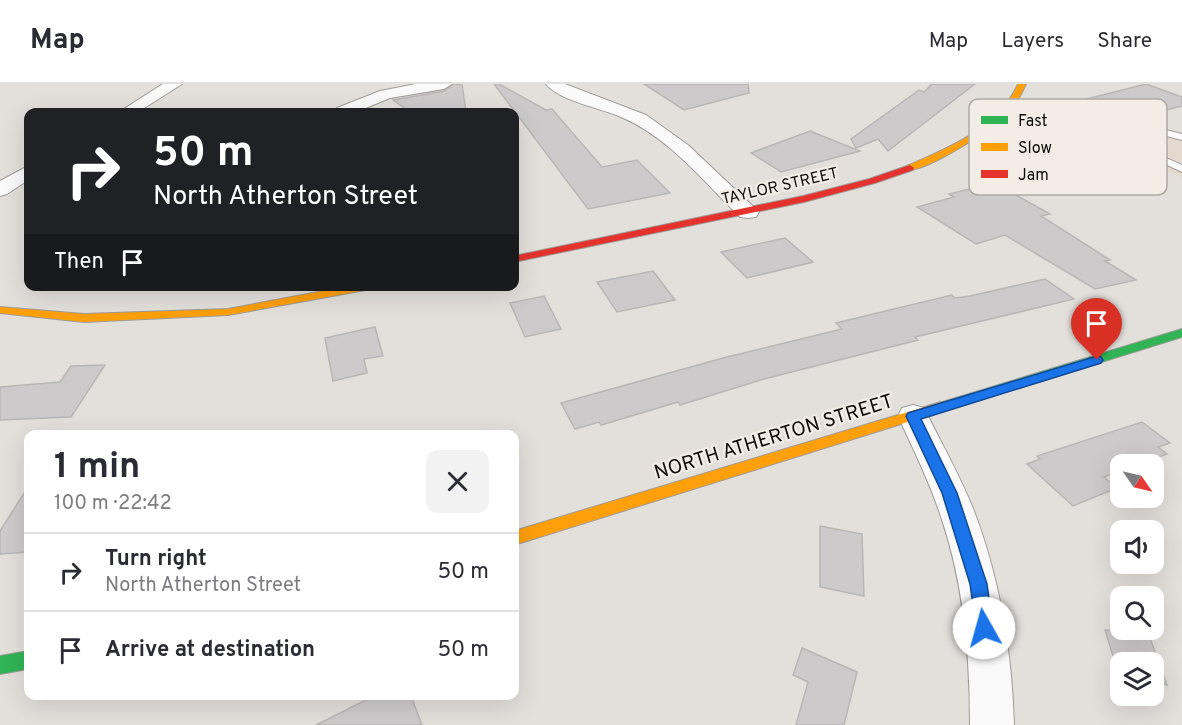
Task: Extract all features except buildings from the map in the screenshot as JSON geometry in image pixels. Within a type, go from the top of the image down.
[{"type":"street","points":[[134,108],[174,84]]},
{"type":"street","points":[[353,108],[386,94],[444,84]]},
{"type":"street","points":[[554,84],[576,95],[639,118],[657,129],[748,212]]},
{"type":"street","name":"TAYLOR STREET","points":[[1014,99],[1022,84]]},
{"type":"street","name":"TAYLOR STREET","points":[[519,258],[748,212],[847,189],[942,154],[969,138]]},
{"type":"street","points":[[0,190],[24,175]]},
{"type":"street","points":[[0,310],[84,318],[228,312],[344,291]]},
{"type":"street","name":"NORTH ATHERTON STREET","points":[[519,536],[1182,333]]},
{"type":"street","points":[[913,416],[949,493],[978,584],[992,695],[992,725]]},
{"type":"street","points":[[0,665],[24,661]]},
{"type":"lane","points":[[1167,133],[1182,137]]},
{"type":"lane","points":[[1167,162],[1182,169]]},
{"type":"shaded area","points":[[1167,129],[1182,135],[1182,178],[1167,171]]},
{"type":"traffic: fast","points":[[941,407],[1182,333]]},
{"type":"traffic: fast","points":[[0,665],[24,661]]},
{"type":"traffic: slow","points":[[1015,99],[1022,84]]},
{"type":"traffic: slow","points":[[910,168],[969,139]]},
{"type":"traffic: slow","points":[[0,310],[84,318],[228,312],[344,291]]},
{"type":"traffic: slow","points":[[519,536],[941,407]]},
{"type":"traffic: jam","points":[[519,258],[804,199],[872,181],[910,168]]},
{"type":"route","points":[[984,628],[978,584],[949,493],[913,416],[1097,360]]}]
